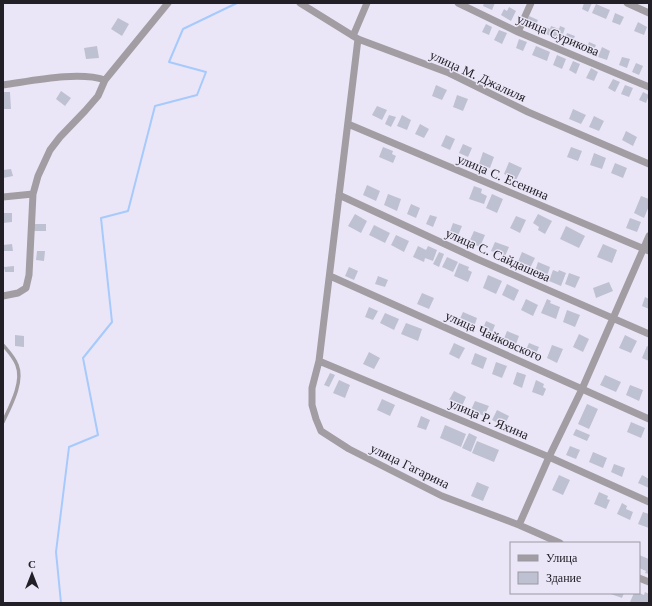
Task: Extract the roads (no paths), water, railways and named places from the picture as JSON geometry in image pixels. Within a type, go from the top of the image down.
[{"type":"street","points":[[3,296],[18,293],[26,288],[29,275],[33,194],[38,176],[50,150],[98,96],[105,80],[168,3]]},
{"type":"street","name":"улица М. Джалиля","points":[[300,3],[355,37],[449,73],[528,112],[649,164]]},
{"type":"street","name":"улица Гагарина","points":[[367,3],[355,37],[348,124],[320,361],[312,388],[312,405],[316,419],[321,431],[349,449],[442,496],[519,525],[558,542]]},
{"type":"street","name":"улица Сурикова","points":[[458,3],[518,32],[649,87]]},
{"type":"street","points":[[518,32],[531,3]]},
{"type":"street","points":[[627,3],[649,13]]},
{"type":"street","points":[[3,85],[64,78],[95,77],[105,80]]},
{"type":"street","name":"улица С. Есенина","points":[[348,124],[646,250]]},
{"type":"street","points":[[3,197],[33,194]]},
{"type":"street","name":"улица С. Сайдашева","points":[[339,195],[477,259],[649,334]]},
{"type":"street","points":[[519,525],[613,318],[646,250],[649,236]]},
{"type":"street","name":"улица Чайковского","points":[[330,276],[649,418]]},
{"type":"street","name":"улица Р. Яхина","points":[[320,361],[549,457],[649,502]]},
{"type":"lane","points":[[3,345],[18,366],[15,398],[3,422]]},
{"type":"waterway","points":[[61,603],[56,552],[69,447],[98,435],[83,358],[112,322],[101,218],[128,211],[155,106],[197,95],[206,72],[169,62],[183,29],[237,3]]}]
